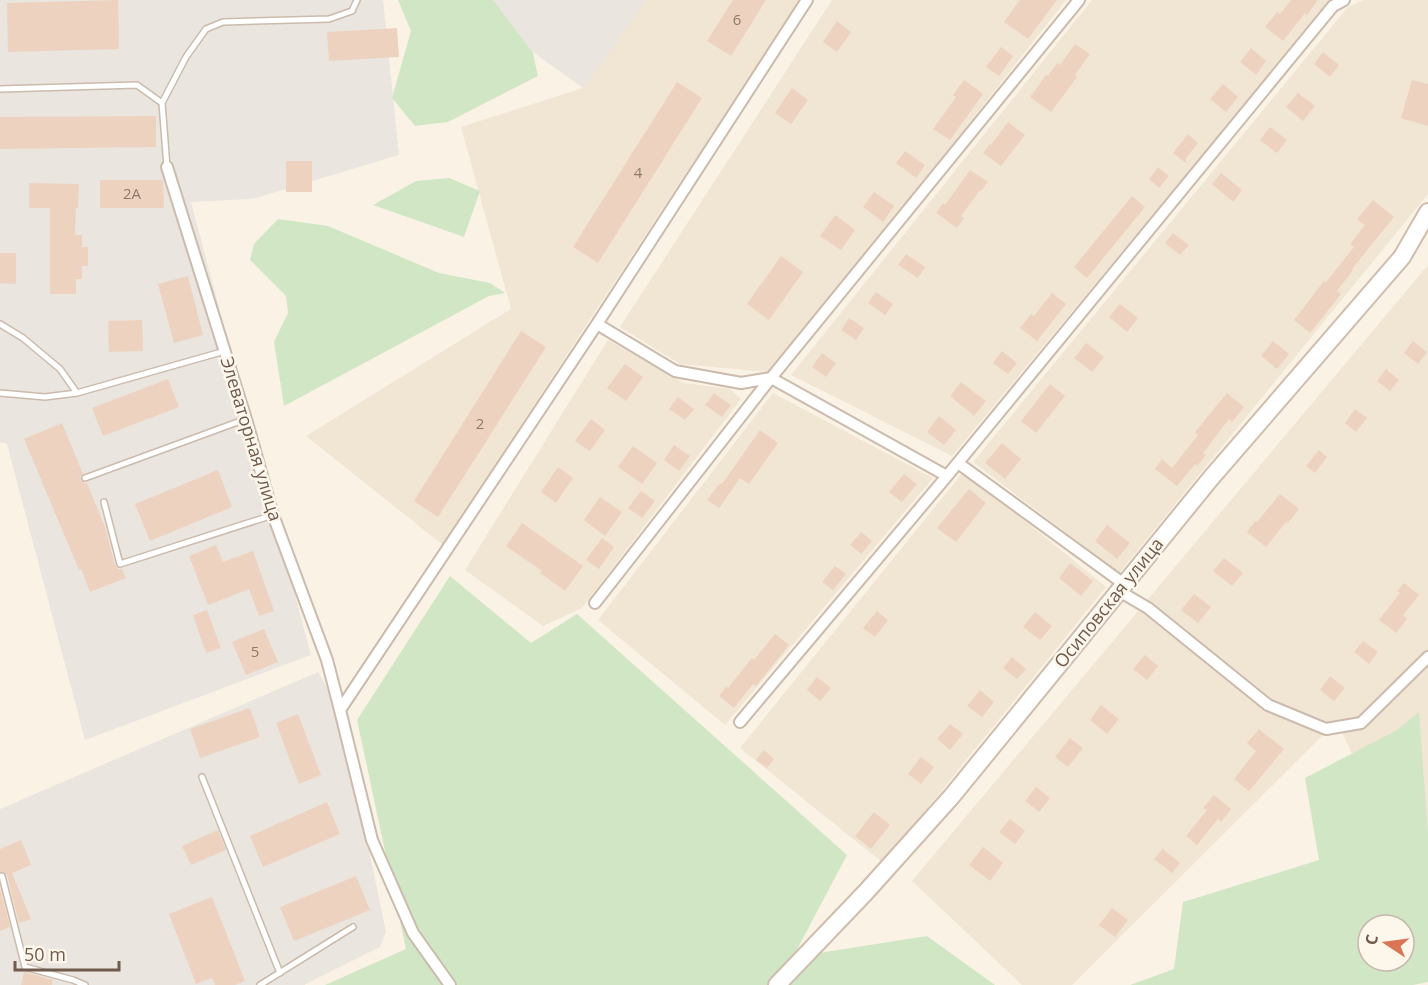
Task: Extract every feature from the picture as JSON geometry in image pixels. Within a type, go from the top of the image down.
[{"type":"street","points":[[340,710],[597,324],[807,0]]},
{"type":"street","points":[[596,603],[771,378],[1079,0]]},
{"type":"street","points":[[740,722],[958,463],[1333,6],[1344,0]]},
{"type":"street","name":"Элеваторная улица","points":[[167,167],[246,419],[273,515],[327,660],[372,840],[413,933],[450,985]]},
{"type":"street","name":"Осиповская улица","points":[[777,985],[865,893],[952,796],[1211,478],[1402,257],[1428,212]]},
{"type":"street","points":[[597,324],[675,371],[741,383],[771,378],[947,476]]},
{"type":"street","points":[[958,463],[1148,608],[1268,705],[1326,729],[1361,723],[1428,657]]},
{"type":"lane","points":[[167,167],[162,103],[186,57],[206,29],[223,22],[329,20],[352,11],[357,0]]},
{"type":"lane","points":[[0,89],[137,85],[162,103]]},
{"type":"lane","points":[[0,324],[22,338],[60,369],[77,393]]},
{"type":"lane","points":[[0,393],[45,397],[77,393],[225,351]]},
{"type":"lane","points":[[85,478],[246,419]]},
{"type":"lane","points":[[104,502],[120,564],[273,515]]},
{"type":"lane","points":[[202,777],[280,973]]},
{"type":"lane","points":[[2,876],[25,967],[85,985]]},
{"type":"lane","points":[[261,985],[353,927]]},
{"type":"shaded area","points":[[0,0],[383,0],[399,155],[252,199],[191,202],[311,655],[85,740],[7,444],[0,442]]},
{"type":"shaded area","points":[[460,0],[646,0],[583,88]]},
{"type":"shaded area","points":[[644,0],[800,0],[443,545],[306,436],[511,309],[461,127],[583,88]]},
{"type":"shaded area","points":[[832,0],[1066,0],[900,211],[768,372],[680,364],[620,327]]},
{"type":"shaded area","points":[[1092,0],[1331,0],[952,456],[791,375]]},
{"type":"shaded area","points":[[1364,0],[1428,0],[1428,194],[1119,573],[973,462],[1348,7]]},
{"type":"shaded area","points":[[1428,265],[1428,920],[1337,721],[1072,985],[1022,985],[912,881]]},
{"type":"shaded area","points":[[608,340],[684,383],[730,389],[741,399],[582,608],[543,626],[465,570]]},
{"type":"shaded area","points":[[773,393],[933,478],[725,725],[598,620]]},
{"type":"shaded area","points":[[964,471],[1106,587],[883,863],[740,748]]},
{"type":"shaded area","points":[[318,672],[340,710],[386,932],[380,947],[304,985],[0,985],[0,809]]},
{"type":"green space","points":[[398,0],[493,0],[533,53],[538,76],[448,122],[415,126],[392,98],[411,31]]},
{"type":"green space","points":[[449,178],[480,191],[464,237],[373,205],[416,181]]},
{"type":"green space","points":[[278,219],[328,226],[439,273],[490,283],[505,293],[489,296],[284,406],[274,342],[288,313],[286,296],[250,260],[254,244]]},
{"type":"green space","points":[[450,576],[531,643],[577,614],[847,855],[793,957],[927,936],[995,985],[325,985],[406,949],[357,720]]},
{"type":"green space","points":[[1419,712],[1428,833],[1428,982],[1413,985],[1130,985],[1174,969],[1183,902],[1319,860],[1305,778],[1397,730]]},
{"type":"building","points":[[118,0],[119,49],[8,52],[7,3]]},
{"type":"building","points":[[733,0],[766,0],[731,56],[707,41]]},
{"type":"building","points":[[1020,0],[1057,0],[1028,39],[1004,22]]},
{"type":"building","points":[[1291,0],[1318,0],[1283,41],[1265,27]]},
{"type":"building","points":[[837,21],[851,32],[837,52],[823,42]]},
{"type":"building","points":[[397,28],[399,57],[329,61],[327,32]]},
{"type":"building","points":[[1075,44],[1090,54],[1075,75],[1077,77],[1051,112],[1030,97],[1057,63],[1060,65]]},
{"type":"building","points":[[1001,47],[1013,56],[999,76],[986,67]]},
{"type":"building","points":[[1251,48],[1266,61],[1256,75],[1240,62]]},
{"type":"building","points":[[1323,52],[1339,65],[1330,77],[1314,64]]},
{"type":"building","points":[[964,80],[983,94],[950,140],[933,129],[956,97],[953,95]]},
{"type":"building","points":[[1412,80],[1428,84],[1428,126],[1401,118]]},
{"type":"building","points":[[677,82],[702,98],[598,263],[573,247]]},
{"type":"building","points":[[1223,84],[1238,97],[1226,112],[1210,99]]},
{"type":"building","points":[[792,88],[808,100],[791,124],[775,113]]},
{"type":"building","points":[[1298,93],[1315,106],[1303,121],[1286,107]]},
{"type":"building","points":[[156,116],[156,147],[0,149],[0,117]]},
{"type":"building","points":[[1008,122],[1025,135],[1001,166],[983,153]]},
{"type":"building","points":[[1270,127],[1287,140],[1277,153],[1260,140]]},
{"type":"building","points":[[1188,134],[1198,143],[1186,158],[1186,163],[1173,153]]},
{"type":"building","points":[[905,151],[925,165],[916,178],[896,163]]},
{"type":"building","points":[[286,161],[312,161],[312,192],[286,192]]},
{"type":"building","points":[[1158,167],[1169,176],[1159,188],[1149,179]]},
{"type":"building","points":[[970,170],[988,182],[961,216],[964,218],[957,228],[936,213],[943,203],[945,205]]},
{"type":"building","points":[[1221,173],[1242,190],[1233,202],[1212,184]]},
{"type":"building","points":[[100,180],[163,180],[164,208],[100,208]]},
{"type":"building","points":[[29,183],[79,184],[75,235],[82,235],[82,247],[88,247],[88,266],[82,266],[82,279],[76,279],[76,294],[50,294],[50,208],[29,208]]},
{"type":"building","points":[[874,192],[894,206],[883,222],[863,207]]},
{"type":"building","points":[[1132,196],[1145,207],[1087,278],[1074,267]]},
{"type":"building","points":[[1373,200],[1394,217],[1352,269],[1337,291],[1341,294],[1310,333],[1294,320],[1354,247],[1350,244],[1365,225],[1357,219]]},
{"type":"building","points":[[835,215],[855,230],[841,250],[820,236]]},
{"type":"building","points":[[1173,233],[1189,245],[1180,255],[1165,243]]},
{"type":"building","points":[[0,253],[16,253],[16,284],[0,283]]},
{"type":"building","points":[[906,254],[925,267],[918,278],[898,265]]},
{"type":"building","points":[[781,256],[803,272],[769,320],[747,304]]},
{"type":"building","points":[[188,276],[203,335],[174,343],[158,284]]},
{"type":"building","points":[[876,292],[893,304],[885,315],[868,303]]},
{"type":"building","points":[[1052,293],[1066,304],[1037,341],[1020,328],[1031,314],[1034,316]]},
{"type":"building","points":[[1120,304],[1138,318],[1127,332],[1109,317]]},
{"type":"building","points":[[849,318],[864,328],[856,340],[841,330]]},
{"type":"building","points":[[142,320],[143,351],[109,352],[108,321]]},
{"type":"building","points":[[521,331],[546,347],[438,517],[414,501]]},
{"type":"building","points":[[1273,341],[1289,354],[1277,369],[1261,356]]},
{"type":"building","points":[[1413,341],[1427,352],[1418,364],[1404,353]]},
{"type":"building","points":[[1086,343],[1104,357],[1092,372],[1074,358]]},
{"type":"building","points":[[1002,351],[1017,363],[1008,374],[993,363]]},
{"type":"building","points":[[822,353],[836,363],[826,377],[812,367]]},
{"type":"building","points":[[625,364],[643,377],[626,401],[607,388]]},
{"type":"building","points":[[1386,369],[1399,380],[1390,391],[1377,381]]},
{"type":"building","points":[[168,379],[179,407],[103,436],[92,408]]},
{"type":"building","points":[[961,382],[986,401],[974,416],[950,396]]},
{"type":"building","points":[[1050,384],[1065,396],[1036,433],[1021,421]]},
{"type":"building","points":[[714,393],[731,405],[722,417],[705,405]]},
{"type":"building","points":[[1227,393],[1244,407],[1232,422],[1229,419],[1203,453],[1206,455],[1197,466],[1195,464],[1177,486],[1155,469],[1162,459],[1172,468],[1198,435],[1195,432]]},
{"type":"building","points":[[678,397],[694,409],[685,420],[669,409]]},
{"type":"building","points":[[1355,409],[1367,418],[1356,432],[1345,423]]},
{"type":"building","points":[[939,416],[956,430],[944,445],[927,432]]},
{"type":"building","points":[[591,419],[605,430],[590,451],[575,441]]},
{"type":"building","points":[[62,423],[83,474],[80,477],[81,480],[87,483],[105,527],[115,565],[118,569],[122,569],[126,578],[90,592],[24,439]]},
{"type":"building","points":[[760,430],[778,443],[749,484],[740,478],[719,508],[707,500],[720,483],[722,484]]},
{"type":"building","points":[[1002,443],[1021,459],[1005,479],[985,463]]},
{"type":"building","points":[[674,445],[690,456],[679,471],[664,460]]},
{"type":"building","points":[[633,446],[657,463],[642,484],[618,467]]},
{"type":"building","points":[[1319,450],[1327,457],[1315,473],[1306,466]]},
{"type":"building","points":[[558,467],[573,478],[556,503],[541,492]]},
{"type":"building","points":[[218,470],[232,507],[150,541],[135,504]]},
{"type":"building","points":[[904,474],[917,484],[902,502],[889,492]]},
{"type":"building","points":[[969,489],[986,503],[956,542],[937,528]]},
{"type":"building","points":[[641,491],[655,501],[642,518],[628,508]]},
{"type":"building","points":[[1280,494],[1299,509],[1266,547],[1247,532]]},
{"type":"building","points":[[600,497],[622,512],[605,536],[584,520]]},
{"type":"building","points":[[522,523],[583,566],[565,591],[540,573],[542,571],[506,546]]},
{"type":"building","points":[[1107,525],[1130,543],[1117,559],[1095,541]]},
{"type":"building","points":[[861,532],[872,541],[861,554],[850,545]]},
{"type":"building","points":[[602,538],[614,547],[599,569],[586,560]]},
{"type":"building","points":[[216,545],[223,562],[253,551],[274,611],[259,616],[249,589],[208,605],[189,556]]},
{"type":"building","points":[[1224,558],[1243,573],[1232,586],[1213,571]]},
{"type":"building","points":[[1070,563],[1093,581],[1081,596],[1059,578]]},
{"type":"building","points":[[835,566],[846,574],[833,590],[822,582]]},
{"type":"building","points":[[1404,583],[1419,595],[1403,615],[1407,619],[1396,633],[1379,620],[1400,593],[1397,591]]},
{"type":"building","points":[[1194,594],[1211,607],[1198,623],[1181,610]]},
{"type":"building","points":[[207,610],[221,648],[206,653],[193,615]]},
{"type":"building","points":[[877,611],[888,620],[875,637],[863,628]]},
{"type":"building","points":[[1035,612],[1052,626],[1040,640],[1023,627]]},
{"type":"building","points":[[264,629],[278,662],[246,675],[232,642]]},
{"type":"building","points":[[775,634],[789,645],[756,686],[753,684],[734,708],[719,696],[752,658],[754,660]]},
{"type":"building","points":[[1363,641],[1378,652],[1369,664],[1354,652]]},
{"type":"building","points":[[1145,655],[1158,666],[1147,680],[1133,669]]},
{"type":"building","points":[[1012,657],[1026,669],[1017,679],[1003,668]]},
{"type":"building","points":[[1330,676],[1345,688],[1334,701],[1320,690]]},
{"type":"building","points":[[817,677],[831,688],[820,701],[807,690]]},
{"type":"building","points":[[980,690],[994,702],[982,717],[967,706]]},
{"type":"building","points":[[1101,705],[1119,719],[1107,734],[1090,720]]},
{"type":"building","points":[[250,708],[260,737],[200,758],[190,729]]},
{"type":"building","points":[[298,714],[321,775],[299,784],[276,723]]},
{"type":"building","points":[[950,724],[963,734],[950,750],[937,739]]},
{"type":"building","points":[[1259,729],[1284,749],[1249,791],[1234,779],[1256,751],[1247,743]]},
{"type":"building","points":[[1070,738],[1083,748],[1068,767],[1055,757]]},
{"type":"building","points":[[764,750],[774,759],[767,768],[756,760]]},
{"type":"building","points":[[921,757],[934,767],[921,784],[908,774]]},
{"type":"building","points":[[1036,787],[1050,798],[1039,812],[1025,801]]},
{"type":"building","points":[[1214,795],[1231,809],[1221,822],[1218,819],[1197,845],[1186,836],[1207,810],[1203,808]]},
{"type":"building","points":[[327,802],[340,834],[263,867],[250,836]]},
{"type":"building","points":[[874,812],[890,825],[871,849],[855,836]]},
{"type":"building","points":[[1010,819],[1025,831],[1015,844],[999,832]]},
{"type":"building","points":[[218,830],[226,850],[191,865],[182,846]]},
{"type":"building","points":[[21,840],[31,865],[12,873],[31,919],[19,923],[7,875],[0,872],[0,849]]},
{"type":"building","points":[[983,847],[1003,863],[990,881],[969,865]]},
{"type":"building","points":[[1163,849],[1180,863],[1172,873],[1154,859]]},
{"type":"building","points":[[356,876],[370,910],[294,941],[280,907]]},
{"type":"building","points":[[0,888],[10,927],[0,931]]},
{"type":"building","points":[[212,897],[245,981],[235,985],[215,985],[212,978],[196,984],[169,914]]},
{"type":"building","points":[[1112,908],[1128,920],[1115,937],[1099,925]]},
{"type":"building","points":[[24,972],[53,980],[52,985],[21,985]]}]
